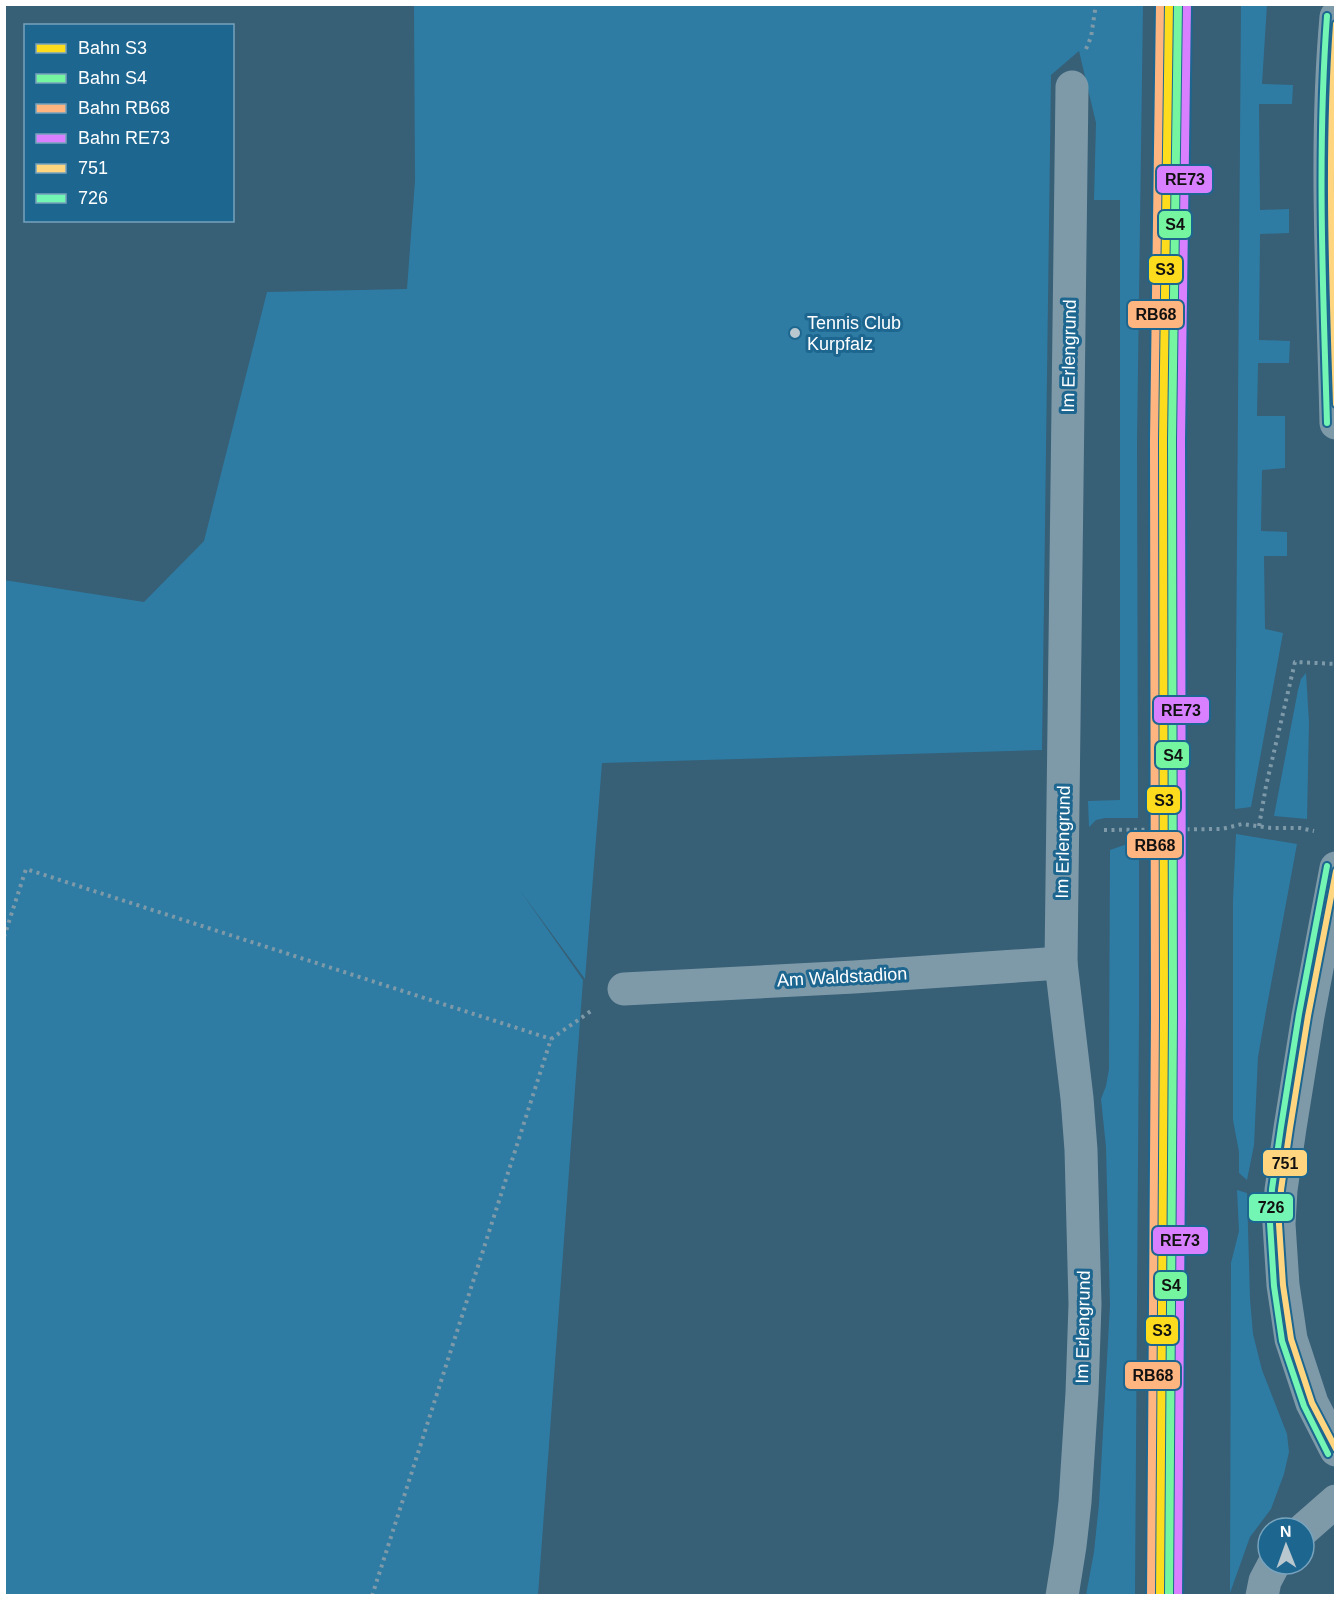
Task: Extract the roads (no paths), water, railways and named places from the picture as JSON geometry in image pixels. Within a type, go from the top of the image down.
[{"type":"street","points":[[1335,17],[1329,178],[1335,423]]},
{"type":"street","name":"Im Erlengrund","points":[[1062,1596],[1075,1502],[1085,1304],[1082,1150],[1061,963],[1072,87]]},
{"type":"street","points":[[1335,868],[1332,905],[1308,1016],[1290,1128],[1281,1190],[1279,1224],[1283,1285],[1291,1339],[1312,1403],[1335,1450]]},
{"type":"street","name":"Am Waldstadion","points":[[624,989],[1061,963]]},
{"type":"street","points":[[1316,1519],[1335,1501]]},
{"type":"street","points":[[1262,1596],[1268,1576]]},
{"type":"rail line","name":"RB68","points":[[1151,1596],[1155,1016],[1154,440],[1160,4]]},
{"type":"rail line","name":"S3","points":[[1160,1596],[1164,1016],[1163,440],[1169,4]]},
{"type":"rail line","name":"S4","points":[[1169,1596],[1173,1016],[1172,440],[1178,4]]},
{"type":"rail line","name":"RE73","points":[[1178,1596],[1182,1016],[1181,440],[1187,4]]},
{"type":"place","name":"Tennis Club Kurpfalz","points":[[795,333]]}]
